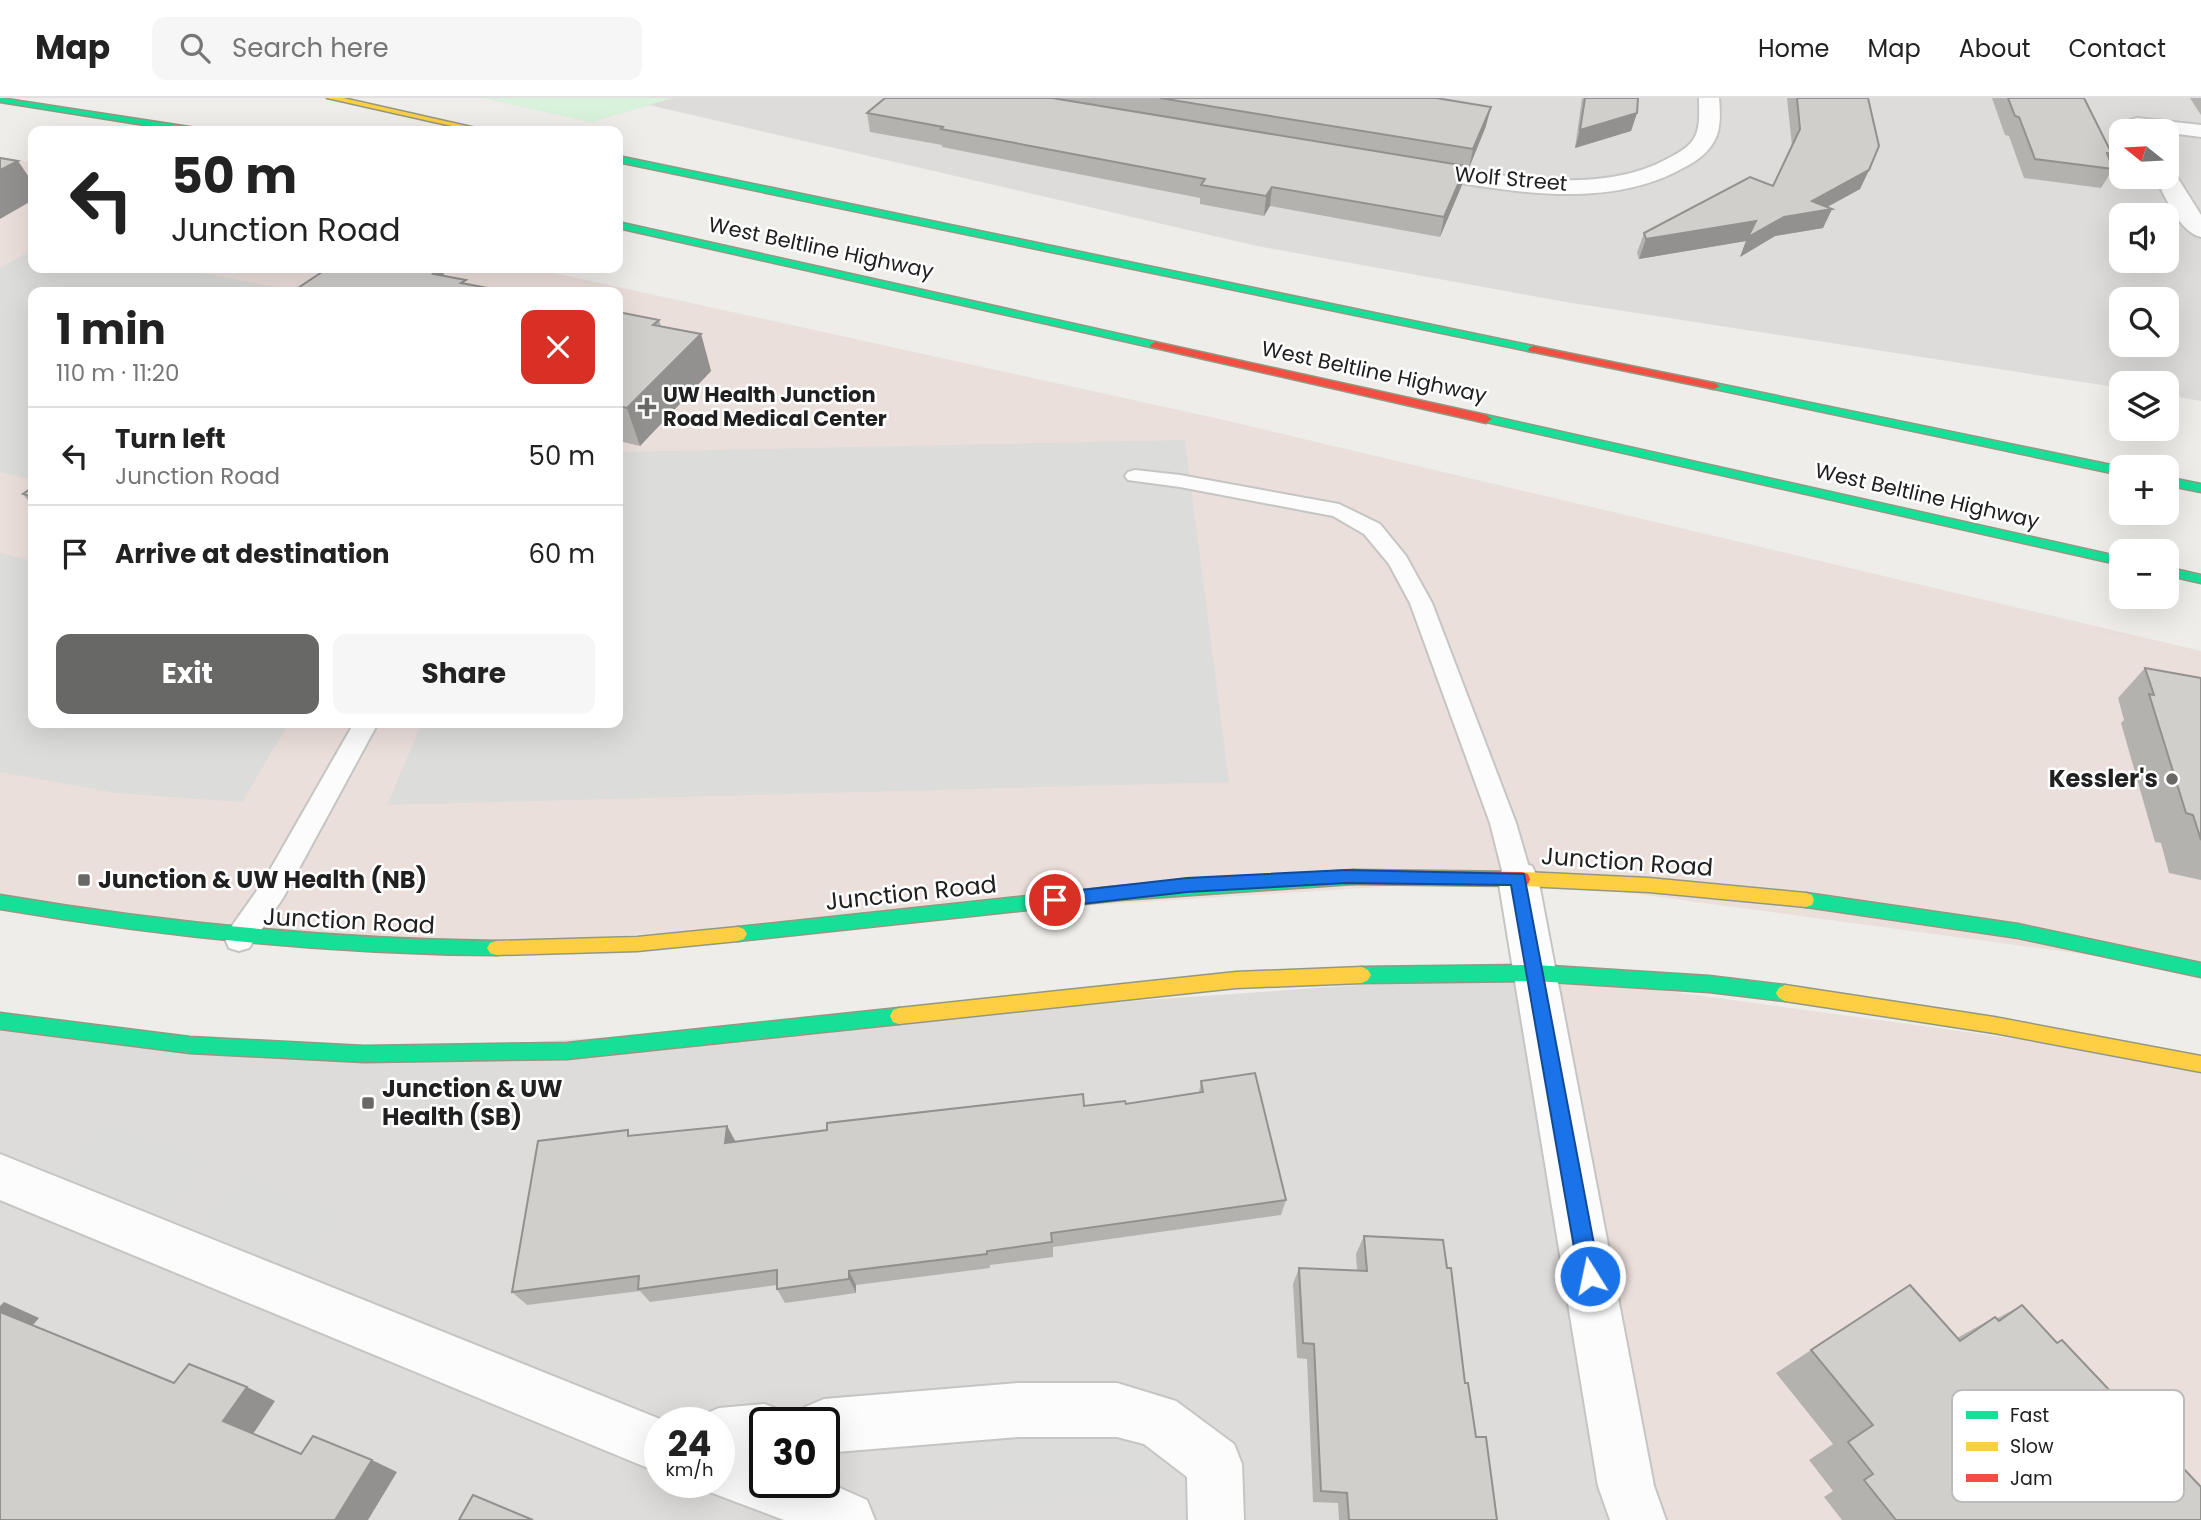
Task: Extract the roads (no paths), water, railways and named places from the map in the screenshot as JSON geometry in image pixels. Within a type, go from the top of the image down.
[{"type":"main road","points":[[56,98],[176,126]]},
{"type":"main road","points":[[331,98],[462,126]]},
{"type":"main road","points":[[0,99],[167,126]]},
{"type":"main road","name":"West Beltline Highway","points":[[623,160],[2109,469]]},
{"type":"main road","name":"West Beltline Highway","points":[[623,226],[2109,558]]},
{"type":"main road","points":[[2179,484],[2201,488]]},
{"type":"main road","points":[[2179,574],[2201,579]]},
{"type":"main road","name":"Junction Road","points":[[0,902],[102,922],[239,939],[412,949],[623,945],[1187,885],[1346,877],[1518,878],[1692,888],[1839,902],[1955,920],[2201,970]]},
{"type":"main road","points":[[0,1020],[190,1045],[337,1053],[566,1051],[1236,980],[1358,975],[1535,973],[1709,984],[1895,1007],[2030,1029],[2201,1064]]},
{"type":"street","name":"Wolf Street","points":[[1388,163],[1503,182],[1543,185],[1623,182],[1678,164],[1704,141],[1708,108]]},
{"type":"street","points":[[2179,128],[2201,131]]},
{"type":"street","points":[[2173,189],[2186,212],[2201,230]]},
{"type":"street","points":[[1518,878],[1626,1486],[1638,1520]]},
{"type":"street","points":[[0,1177],[644,1438]]},
{"type":"street","points":[[840,1425],[1018,1410],[1117,1410],[1157,1420],[1214,1464],[1216,1520]]},
{"type":"street","points":[[735,1474],[847,1520]]},
{"type":"lane","points":[[1135,476],[1180,481],[1339,510],[1373,529],[1398,561],[1421,603],[1503,823],[1518,878]]},
{"type":"lane","points":[[239,939],[273,890],[363,728]]},
{"type":"place","name":"UW Health Junction Road Medical Center","points":[[647,407]]},
{"type":"place","name":"Kessler's","points":[[2172,779]]},
{"type":"place","name":"Junction & UW Health (NB)","points":[[84,880]]},
{"type":"place","name":"Junction & UW Health (SB)","points":[[368,1103]]}]
